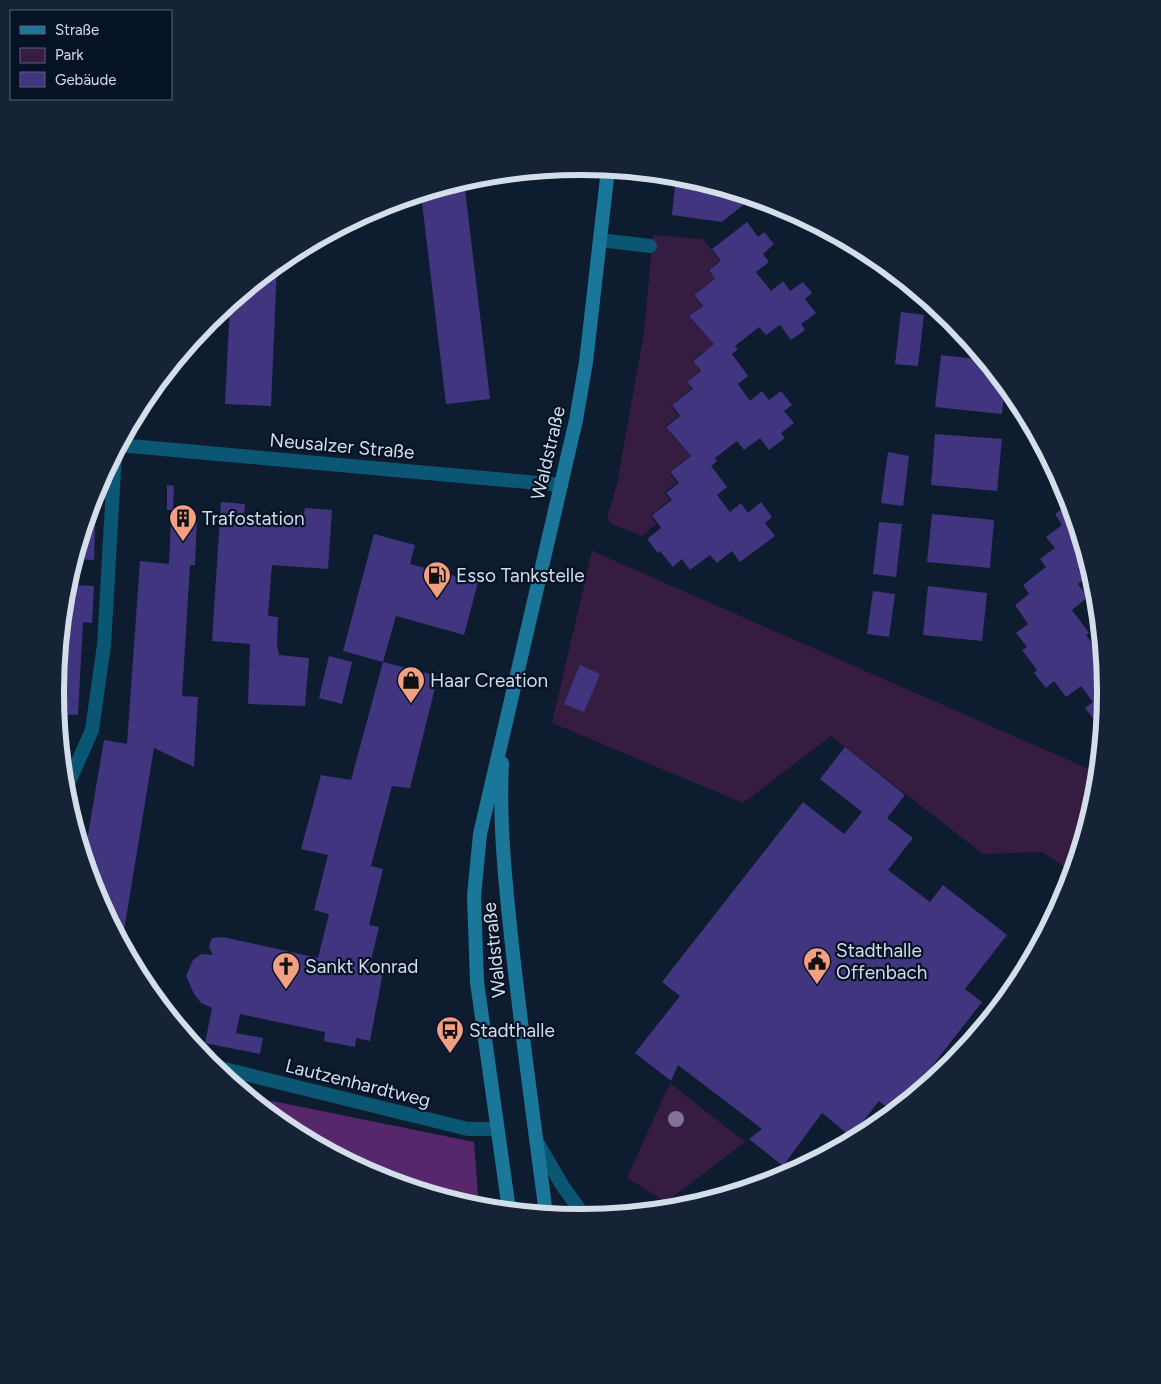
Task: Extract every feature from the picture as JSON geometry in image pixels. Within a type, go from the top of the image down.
[{"type":"main road","name":"Waldstraße","points":[[508,1203],[496,1129],[478,982],[474,896],[480,834],[503,741],[584,377],[607,176]]},
{"type":"main road","name":"Waldstraße","points":[[503,741],[502,814],[508,909],[518,1005],[545,1208]]},
{"type":"street","points":[[600,240],[650,246]]},
{"type":"street","name":"Neusalzer Straße","points":[[127,446],[560,484]]},
{"type":"street","points":[[71,777],[92,730],[104,645],[120,458]]},
{"type":"street","name":"Lautzenhardtweg","points":[[229,1070],[468,1129],[496,1129]]},
{"type":"street","points":[[537,1142],[562,1185],[579,1209]]},
{"type":"green space","points":[[653,235],[703,239],[720,261],[708,270],[715,279],[693,295],[702,306],[689,317],[714,344],[692,360],[700,371],[687,382],[692,389],[671,405],[678,416],[665,426],[690,456],[669,472],[677,483],[664,492],[670,500],[651,515],[656,524],[642,536],[612,524],[607,518],[617,484],[644,332]]},
{"type":"green space","points":[[592,551],[1091,770],[1080,826],[1066,868],[1042,852],[983,854],[831,736],[743,803],[552,723]]},
{"type":"green space","points":[[670,1083],[745,1142],[667,1201],[627,1178]]},
{"type":"shaded area","points":[[262,1099],[474,1142],[478,1199],[414,1181],[352,1155],[322,1140],[293,1122]]},
{"type":"building","points":[[675,184],[746,203],[722,222],[672,215]]},
{"type":"building","points":[[465,189],[490,399],[446,404],[422,201]]},
{"type":"building","points":[[747,222],[758,237],[764,232],[774,244],[763,254],[769,262],[756,272],[771,291],[783,281],[790,291],[803,282],[812,293],[805,299],[816,313],[801,324],[805,330],[791,340],[780,325],[766,335],[759,327],[735,346],[738,349],[732,354],[748,376],[738,384],[750,401],[762,391],[769,400],[781,391],[792,405],[784,411],[794,423],[781,433],[785,438],[769,450],[760,438],[744,450],[737,441],[715,458],[717,461],[711,466],[727,487],[717,495],[730,512],[741,503],[748,513],[761,502],[772,517],[765,523],[775,536],[740,562],[732,551],[717,563],[710,555],[690,570],[682,559],[673,567],[647,539],[661,528],[652,515],[672,500],[666,493],[679,483],[670,472],[691,456],[666,427],[680,416],[672,405],[693,389],[687,382],[701,371],[693,361],[714,344],[689,316],[703,306],[694,295],[715,279],[709,270],[721,261],[712,249]]},
{"type":"building","points":[[277,274],[271,406],[225,404],[230,313]]},
{"type":"building","points":[[901,312],[924,315],[918,366],[895,364]]},
{"type":"building","points":[[941,355],[975,359],[1004,396],[1002,414],[935,407]]},
{"type":"building","points":[[935,434],[1002,439],[997,491],[931,485]]},
{"type":"building","points":[[888,452],[909,456],[903,506],[881,503]]},
{"type":"building","points":[[167,485],[174,486],[173,510],[167,510]]},
{"type":"building","points":[[221,502],[245,504],[244,514],[303,518],[305,508],[332,510],[328,569],[272,565],[268,616],[278,617],[277,645],[279,655],[309,658],[305,706],[248,704],[250,644],[212,641]]},
{"type":"building","points":[[1063,508],[1080,558],[1082,566],[1078,569],[1084,579],[1078,584],[1088,597],[1072,610],[1089,633],[1086,635],[1095,647],[1096,722],[1085,708],[1093,702],[1081,686],[1066,697],[1054,681],[1046,688],[1034,673],[1037,670],[1022,650],[1027,647],[1016,633],[1028,624],[1015,605],[1029,594],[1023,585],[1046,567],[1040,559],[1055,548],[1046,537],[1062,525],[1055,514]]},
{"type":"building","points":[[96,514],[94,560],[81,559]]},
{"type":"building","points":[[932,514],[994,520],[990,568],[927,562]]},
{"type":"building","points":[[171,519],[197,520],[195,565],[190,565],[182,696],[198,697],[194,767],[154,748],[124,933],[103,890],[86,843],[104,740],[127,744],[140,561],[169,564]]},
{"type":"building","points":[[879,522],[902,524],[896,577],[873,574]]},
{"type":"building","points":[[374,534],[415,545],[410,564],[478,582],[464,635],[396,616],[383,662],[343,651]]},
{"type":"building","points":[[75,585],[94,586],[92,623],[83,622],[78,715],[65,714],[65,658],[68,625]]},
{"type":"building","points":[[928,586],[987,593],[982,641],[923,635]]},
{"type":"building","points":[[873,591],[895,594],[889,637],[867,634]]},
{"type":"building","points":[[329,656],[352,662],[342,704],[319,698]]},
{"type":"building","points":[[383,662],[438,676],[410,788],[392,786],[371,866],[383,869],[369,925],[379,927],[369,969],[383,972],[370,1041],[356,1038],[355,1047],[324,1041],[325,1032],[240,1014],[236,1033],[263,1038],[260,1054],[205,1043],[212,1008],[201,1003],[194,994],[186,976],[193,960],[201,954],[213,955],[209,947],[212,938],[223,937],[318,958],[329,914],[314,910],[328,855],[301,849],[321,775],[351,780]]},
{"type":"building","points":[[580,665],[600,674],[584,712],[564,704]]},
{"type":"building","name":"Stadthalle Offenbach","points":[[845,747],[905,795],[887,818],[913,838],[888,870],[930,902],[943,885],[1007,935],[965,989],[982,1002],[920,1082],[887,1108],[879,1101],[858,1128],[848,1134],[822,1113],[783,1166],[749,1139],[762,1129],[678,1065],[671,1081],[635,1053],[680,996],[662,982],[803,802],[844,834],[862,812],[820,779]]},
{"type":"place","name":"Trafostation","points":[[183,542]]},
{"type":"place","name":"Esso Tankstelle","points":[[437,599]]},
{"type":"place","name":"Haar Creation","points":[[411,704]]},
{"type":"place","name":"Stadthalle Offenbach","points":[[817,985]]},
{"type":"place","name":"Sankt Konrad","points":[[286,990]]},
{"type":"place","name":"Stadthalle","points":[[450,1054]]}]
